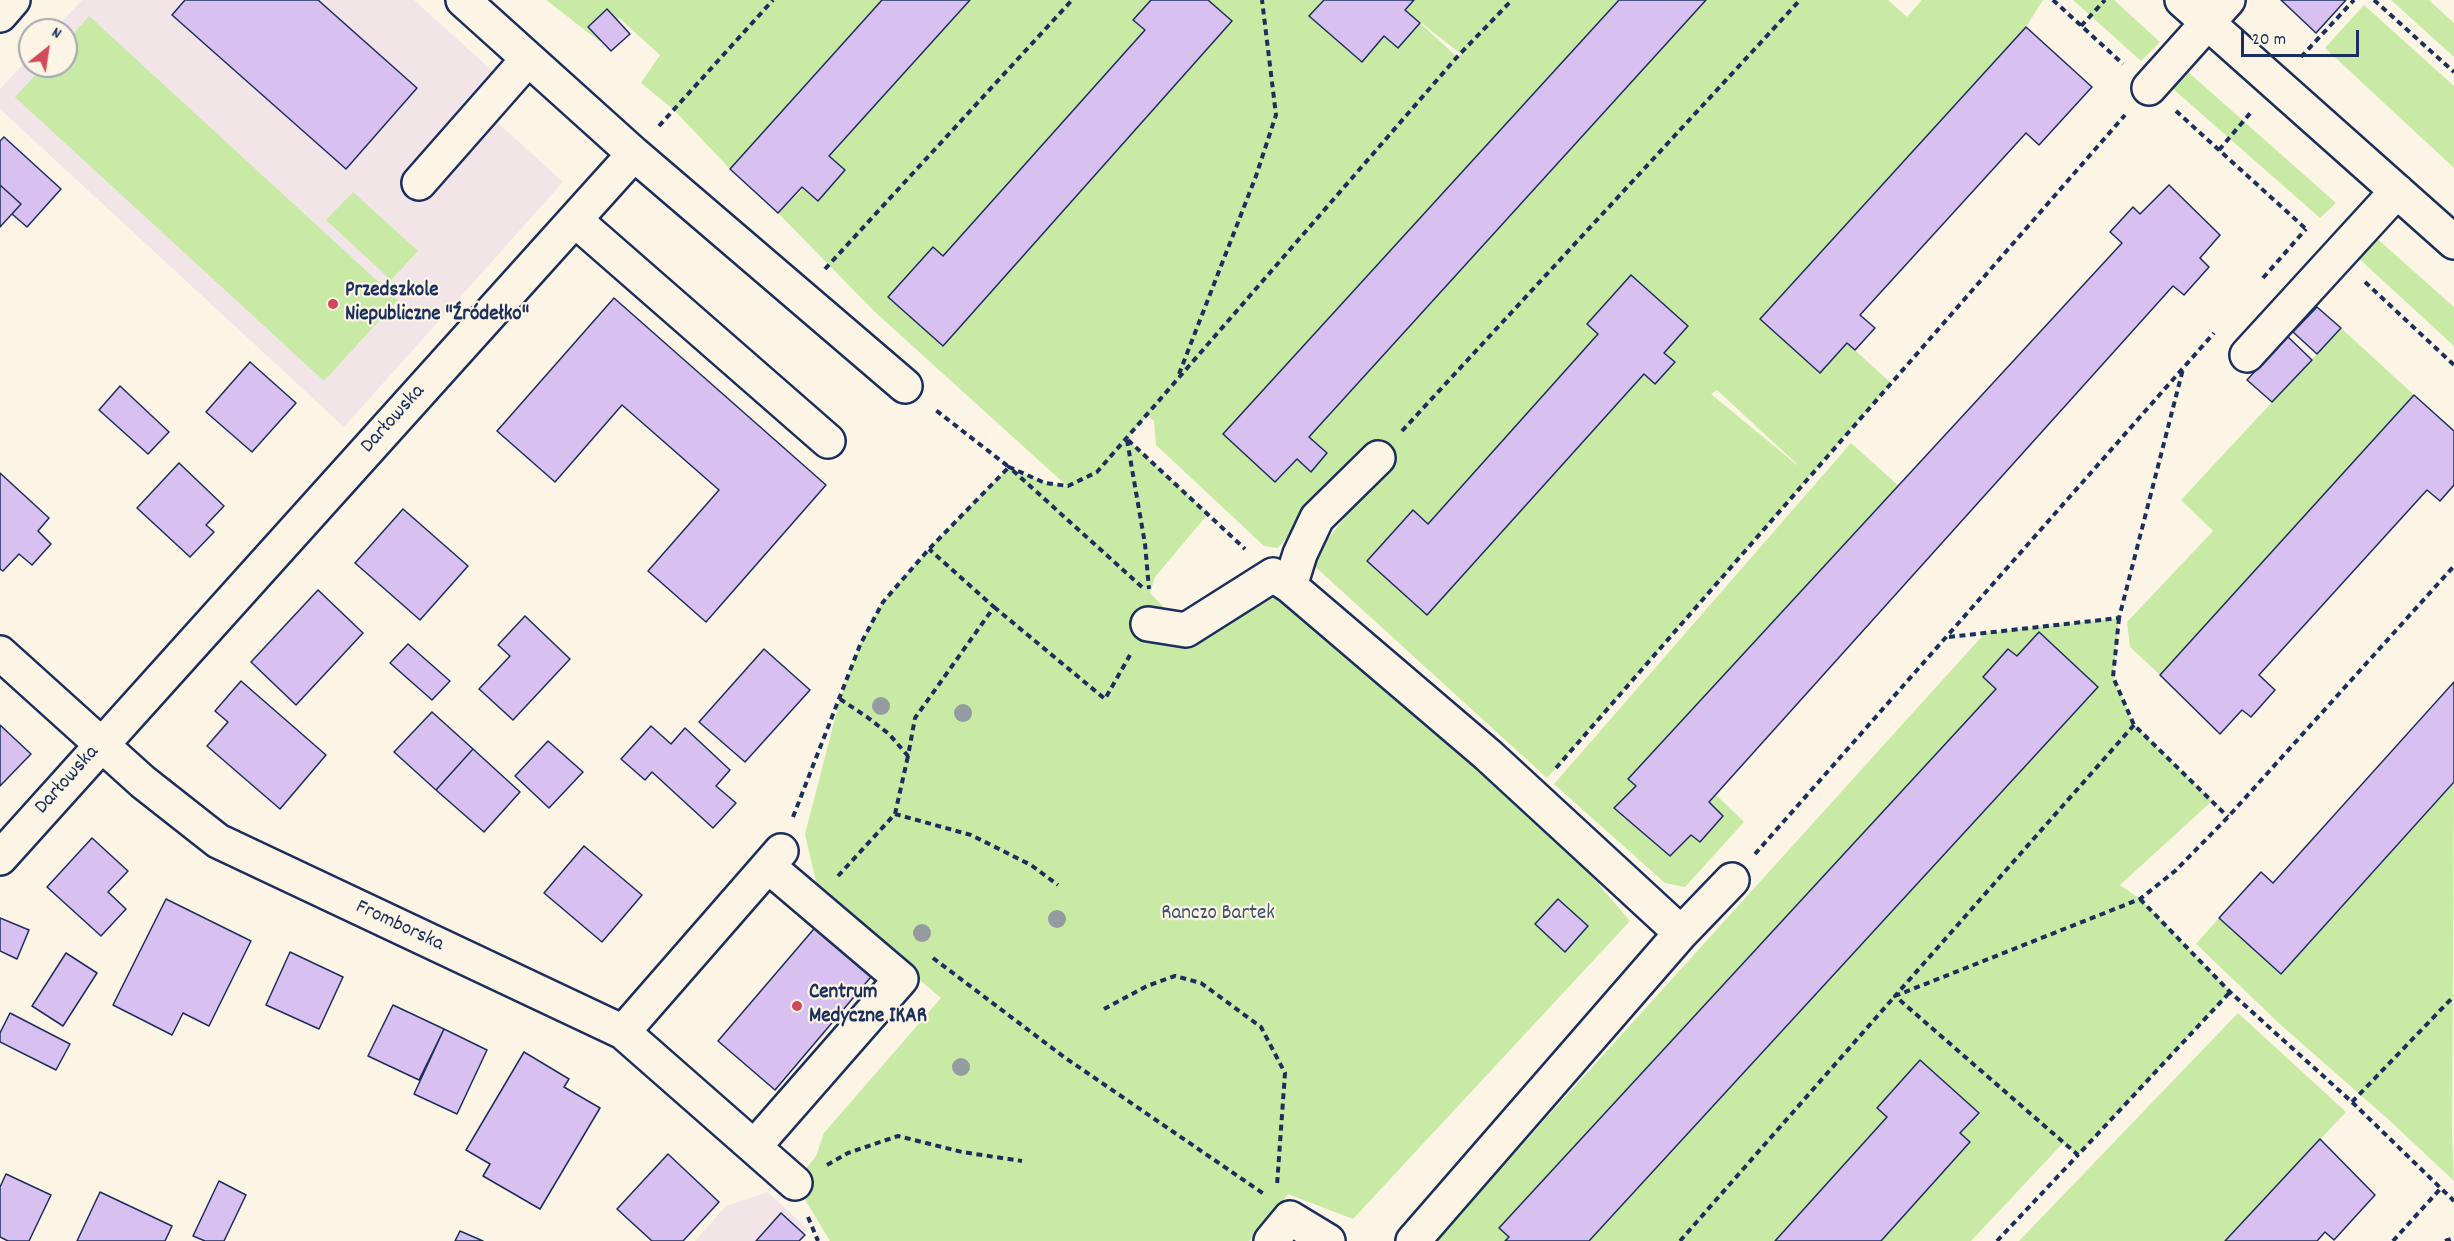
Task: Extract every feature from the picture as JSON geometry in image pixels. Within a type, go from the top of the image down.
[{"type":"street","points":[[0,15],[14,0]]},
{"type":"street","points":[[463,0],[634,154],[905,386]]},
{"type":"street","points":[[2182,0],[2218,11],[2397,190],[2454,242]]},
{"type":"street","points":[[2149,88],[2218,11]]},
{"type":"street","points":[[419,183],[528,59]]},
{"type":"street","name":"Darłowska","points":[[0,858],[100,744],[634,154]]},
{"type":"street","points":[[2247,355],[2397,190]]},
{"type":"street","points":[[574,220],[828,441]]},
{"type":"street","points":[[1148,624],[1186,630],[1281,580],[1300,554],[1317,518],[1377,458]]},
{"type":"street","points":[[1281,580],[1488,755],[1681,933]]},
{"type":"street","name":"Fromborska","points":[[0,653],[143,782],[218,841],[623,1032],[795,1183]]},
{"type":"street","points":[[623,1032],[774,858],[901,979],[754,1147]]},
{"type":"street","points":[[1413,1241],[1681,933],[1732,880]]},
{"type":"street","points":[[1271,1241],[1290,1218],[1328,1241]]},
{"type":"path","points":[[634,154],[773,0]]},
{"type":"path","points":[[800,295],[1072,0]]},
{"type":"path","points":[[1177,377],[1256,176],[1276,115],[1262,0]]},
{"type":"path","points":[[1009,468],[1045,483],[1068,486],[1096,472],[1127,440],[1177,377],[1457,57],[1512,0]]},
{"type":"path","points":[[1377,458],[1800,0]]},
{"type":"path","points":[[2053,0],[2337,256],[2454,365]]},
{"type":"path","points":[[2081,26],[2105,0]]},
{"type":"path","points":[[2374,0],[2454,72]]},
{"type":"path","points":[[1532,795],[2149,88]]},
{"type":"path","points":[[2256,286],[2306,229]]},
{"type":"path","points":[[1732,880],[2220,327]]},
{"type":"path","points":[[2183,368],[2118,618],[2113,677],[2134,724],[2228,817]]},
{"type":"path","points":[[905,386],[1009,468],[1149,594],[1145,544],[1127,440]]},
{"type":"path","points":[[1127,440],[1281,580]]},
{"type":"path","points":[[846,885],[837,877],[774,858],[860,645],[883,602],[929,549],[1009,468]]},
{"type":"path","points":[[929,549],[994,607],[1105,699],[1148,624]]},
{"type":"path","points":[[1895,996],[2140,899],[2175,871],[2228,817],[2454,566]]},
{"type":"path","points":[[837,877],[895,814],[915,718],[994,607]]},
{"type":"path","points":[[1948,637],[2118,618]]},
{"type":"path","points":[[840,699],[889,734],[908,756]]},
{"type":"path","points":[[1680,1241],[2134,724]]},
{"type":"path","points":[[895,814],[971,835],[1031,865],[1058,885]]},
{"type":"path","points":[[2140,899],[2230,992],[2352,1102],[2454,1201]]},
{"type":"path","points":[[927,953],[1064,1057],[1266,1196]]},
{"type":"path","points":[[1104,1009],[1147,986],[1175,976],[1201,983],[1261,1027],[1285,1073],[1277,1190]]},
{"type":"path","points":[[1997,1241],[2230,992]]},
{"type":"path","points":[[1895,996],[2078,1155]]},
{"type":"path","points":[[2352,1102],[2454,996]]},
{"type":"path","points":[[818,1241],[795,1183],[848,1153],[898,1136],[962,1152],[1022,1161]]},
{"type":"path","points":[[2393,1241],[2441,1188]]},
{"type":"path","points":[[2445,1241],[2454,1238]]},
{"type":"shaded area","name":"Przedszkole Niepubliczne \"Źródełko\"","points":[[82,0],[414,0],[519,95],[498,123],[563,182],[344,427],[0,109],[0,89],[18,70],[18,78],[78,78],[78,18],[65,18]]},
{"type":"shaded area","points":[[768,1192],[807,1229],[798,1241],[695,1241],[726,1206]]},
{"type":"green space","points":[[546,0],[882,0],[730,169],[674,110],[641,83],[660,55],[619,18],[599,41]]},
{"type":"green space","name":"Ranczo Bartek","points":[[970,0],[1151,0],[1145,30],[943,256],[932,247],[888,297],[943,345],[1231,21],[1208,0],[1324,0],[1310,17],[1362,62],[1384,36],[1398,48],[1420,23],[1457,57],[1461,54],[1405,10],[1414,0],[1619,0],[1223,434],[1276,482],[1297,459],[1310,471],[1327,453],[1309,437],[1706,0],[1888,0],[1907,17],[1922,0],[2043,0],[2026,27],[1760,318],[1819,373],[1847,343],[1891,383],[1547,778],[1310,562],[1377,476],[1356,456],[1278,548],[1264,546],[1156,445],[1154,421],[1147,415],[1127,439],[1208,514],[1155,577],[1150,593],[1186,630],[1273,575],[1488,755],[1630,921],[1353,1219],[1288,1194],[1249,1241],[830,1241],[795,1183],[816,1156],[824,1133],[941,998],[819,895],[805,834],[840,699],[860,645],[883,602],[929,549],[1009,467],[1045,483],[1067,486],[875,312],[778,213],[803,189],[818,201],[845,170],[829,156]],"holes":[[[1630,275],[1687,326],[1664,353],[1675,362],[1644,374],[1427,615],[1367,561],[1412,510],[1428,524],[1598,334],[1587,324]],[[1717,390],[1797,464],[1797,465],[1711,394]]]},
{"type":"green space","points":[[2073,0],[2114,0],[2160,42],[2141,61]]},
{"type":"green space","points":[[2391,0],[2429,0],[2454,23],[2454,57]]},
{"type":"green space","points":[[2364,5],[2454,86],[2454,168],[2325,48]]},
{"type":"green space","points":[[89,16],[398,300],[324,381],[15,97],[33,78],[78,78],[78,28]]},
{"type":"green space","points":[[2187,71],[2336,203],[2320,218],[2172,88]]},
{"type":"green space","points":[[353,192],[418,251],[391,280],[326,220]]},
{"type":"green space","points":[[2373,235],[2454,307],[2454,346],[2355,255]]},
{"type":"green space","points":[[2341,328],[2414,395],[2160,675],[2130,647],[2127,622],[2213,531],[2181,500]]},
{"type":"green space","points":[[1851,443],[1899,486],[1629,779],[1636,786],[1615,807],[1670,856],[1691,835],[1700,842],[1723,816],[1709,802],[1716,795],[1744,822],[1685,887],[1665,883],[1554,784]]},
{"type":"green space","points":[[2119,618],[2113,677],[2134,725],[2212,801],[2120,885],[2140,899],[2230,992],[2078,1155],[2063,1143],[1971,1241],[1881,1241],[1960,1133],[1978,1113],[1920,1060],[1877,1108],[1887,1117],[1775,1241],[1589,1241],[2097,687],[2039,632],[2017,656],[2008,649],[1983,677],[1996,689],[1500,1228],[1509,1237],[1505,1241],[1435,1241],[1985,633]]},
{"type":"green space","points":[[2454,782],[2452,1134],[2454,1181],[2389,1120],[2282,1026],[2196,944],[2219,918],[2281,974]]},
{"type":"green space","points":[[2238,1013],[2346,1112],[2225,1241],[2019,1241]]},
{"type":"building","points":[[185,0],[318,0],[417,88],[346,169],[172,15]]},
{"type":"building","points":[[882,0],[970,0],[829,156],[845,170],[818,201],[802,187],[778,213],[730,169]]},
{"type":"building","points":[[1151,0],[1208,0],[1232,21],[943,346],[888,297],[933,247],[943,256],[1145,30],[1133,20]]},
{"type":"building","points":[[1324,0],[1414,0],[1405,10],[1420,23],[1398,48],[1384,36],[1362,62],[1309,16]]},
{"type":"building","points":[[1619,0],[1706,0],[1309,437],[1327,453],[1311,472],[1297,459],[1275,482],[1223,434]]},
{"type":"building","points":[[2281,0],[2346,0],[2316,33]]},
{"type":"building","points":[[607,9],[630,34],[611,51],[588,27]]},
{"type":"building","points":[[2026,27],[2092,87],[2039,145],[2026,133],[1860,315],[1875,328],[1855,350],[1847,343],[1820,373],[1760,319]]},
{"type":"building","points":[[4,137],[61,189],[27,227],[12,214],[21,204],[0,185],[0,141]]},
{"type":"building","points":[[0,185],[21,204],[0,227]]},
{"type":"building","points":[[2169,185],[2220,235],[2200,258],[2209,267],[2184,295],[2173,286],[1709,802],[1723,816],[1700,842],[1691,835],[1670,856],[1614,808],[1636,786],[1628,779],[2122,243],[2110,232],[2133,207],[2140,214]]},
{"type":"building","points":[[1631,275],[1688,326],[1664,353],[1675,362],[1655,384],[1644,374],[1427,615],[1367,561],[1413,510],[1428,524],[1598,334],[1587,324]]},
{"type":"building","points":[[614,298],[826,485],[706,622],[648,571],[719,490],[622,405],[555,482],[497,431]]},
{"type":"building","points":[[2317,307],[2341,328],[2317,354],[2293,332]]},
{"type":"building","points":[[2287,336],[2312,360],[2272,402],[2247,380]]},
{"type":"building","points":[[250,362],[296,403],[252,452],[206,412]]},
{"type":"building","points":[[120,386],[169,432],[148,454],[99,410]]},
{"type":"building","points":[[2414,395],[2454,431],[2454,485],[2440,501],[2427,490],[2259,675],[2275,690],[2251,717],[2242,710],[2220,734],[2160,675]]},
{"type":"building","points":[[179,463],[224,506],[206,525],[214,532],[190,557],[137,508]]},
{"type":"building","points":[[0,473],[49,518],[38,531],[51,544],[32,565],[19,554],[3,571],[0,569]]},
{"type":"building","points":[[403,509],[468,566],[420,620],[355,563]]},
{"type":"building","points":[[318,590],[363,633],[296,705],[251,662]]},
{"type":"building","points":[[525,616],[570,659],[513,720],[479,689],[510,656],[498,645]]},
{"type":"building","points":[[2039,632],[2098,687],[1589,1241],[1505,1241],[1509,1237],[1499,1228],[1996,689],[1983,677],[2008,649],[2017,656]]},
{"type":"building","points":[[408,644],[450,681],[432,700],[390,663]]},
{"type":"building","points":[[764,649],[810,690],[745,762],[699,722]]},
{"type":"building","points":[[241,681],[326,755],[280,809],[207,746],[228,722],[215,711]]},
{"type":"building","points":[[2454,682],[2454,782],[2281,974],[2219,918],[2261,872],[2273,883]]},
{"type":"building","points":[[432,712],[473,749],[436,790],[394,752]]},
{"type":"building","points":[[0,725],[31,754],[0,786]]},
{"type":"building","points":[[651,726],[671,744],[685,728],[730,770],[716,786],[736,803],[713,828],[652,772],[645,780],[621,759]]},
{"type":"building","points":[[548,741],[583,772],[549,808],[515,776]]},
{"type":"building","points":[[473,749],[520,792],[484,832],[436,790]]},
{"type":"building","points":[[92,838],[128,871],[108,892],[126,909],[101,936],[47,887]]},
{"type":"building","points":[[584,846],[642,895],[602,942],[544,893]]},
{"type":"building","points":[[166,899],[251,941],[209,1026],[183,1013],[172,1035],[113,1005]]},
{"type":"building","points":[[1558,899],[1588,926],[1565,952],[1535,924]]},
{"type":"building","points":[[0,918],[29,930],[17,959],[0,951]]},
{"type":"building","name":"Centrum Medyczne IKAR","points":[[819,923],[876,971],[775,1090],[718,1041]]},
{"type":"building","points":[[290,952],[343,977],[319,1029],[266,1005]]},
{"type":"building","points":[[66,953],[97,973],[63,1026],[32,1006]]},
{"type":"building","points":[[393,1005],[444,1029],[419,1080],[368,1056]]},
{"type":"building","points":[[10,1013],[70,1044],[56,1070],[0,1042],[0,1033]]},
{"type":"building","points":[[444,1029],[487,1050],[457,1114],[414,1094]]},
{"type":"building","points":[[524,1052],[569,1079],[564,1087],[600,1108],[540,1209],[483,1176],[490,1164],[466,1150]]},
{"type":"building","points":[[1920,1060],[1979,1113],[1960,1133],[1970,1142],[1881,1241],[1775,1241],[1887,1117],[1877,1108]]},
{"type":"building","points":[[2320,1139],[2375,1195],[2334,1240],[2325,1232],[2317,1241],[2225,1241]]},
{"type":"building","points":[[668,1154],[719,1202],[683,1241],[652,1241],[617,1209]]},
{"type":"building","points":[[6,1174],[51,1195],[29,1241],[8,1241],[0,1237],[0,1187]]},
{"type":"building","points":[[219,1181],[246,1195],[224,1241],[205,1241],[193,1236]]},
{"type":"building","points":[[100,1192],[172,1226],[165,1241],[77,1241]]},
{"type":"building","points":[[781,1213],[805,1235],[799,1241],[756,1241]]},
{"type":"building","points":[[460,1231],[483,1241],[455,1241]]},
{"type":"place","name":"Przedszkole Niepubliczne \"Źródełko\"","points":[[333,304]]},
{"type":"place","name":"Centrum Medyczne IKAR","points":[[797,1006]]}]
